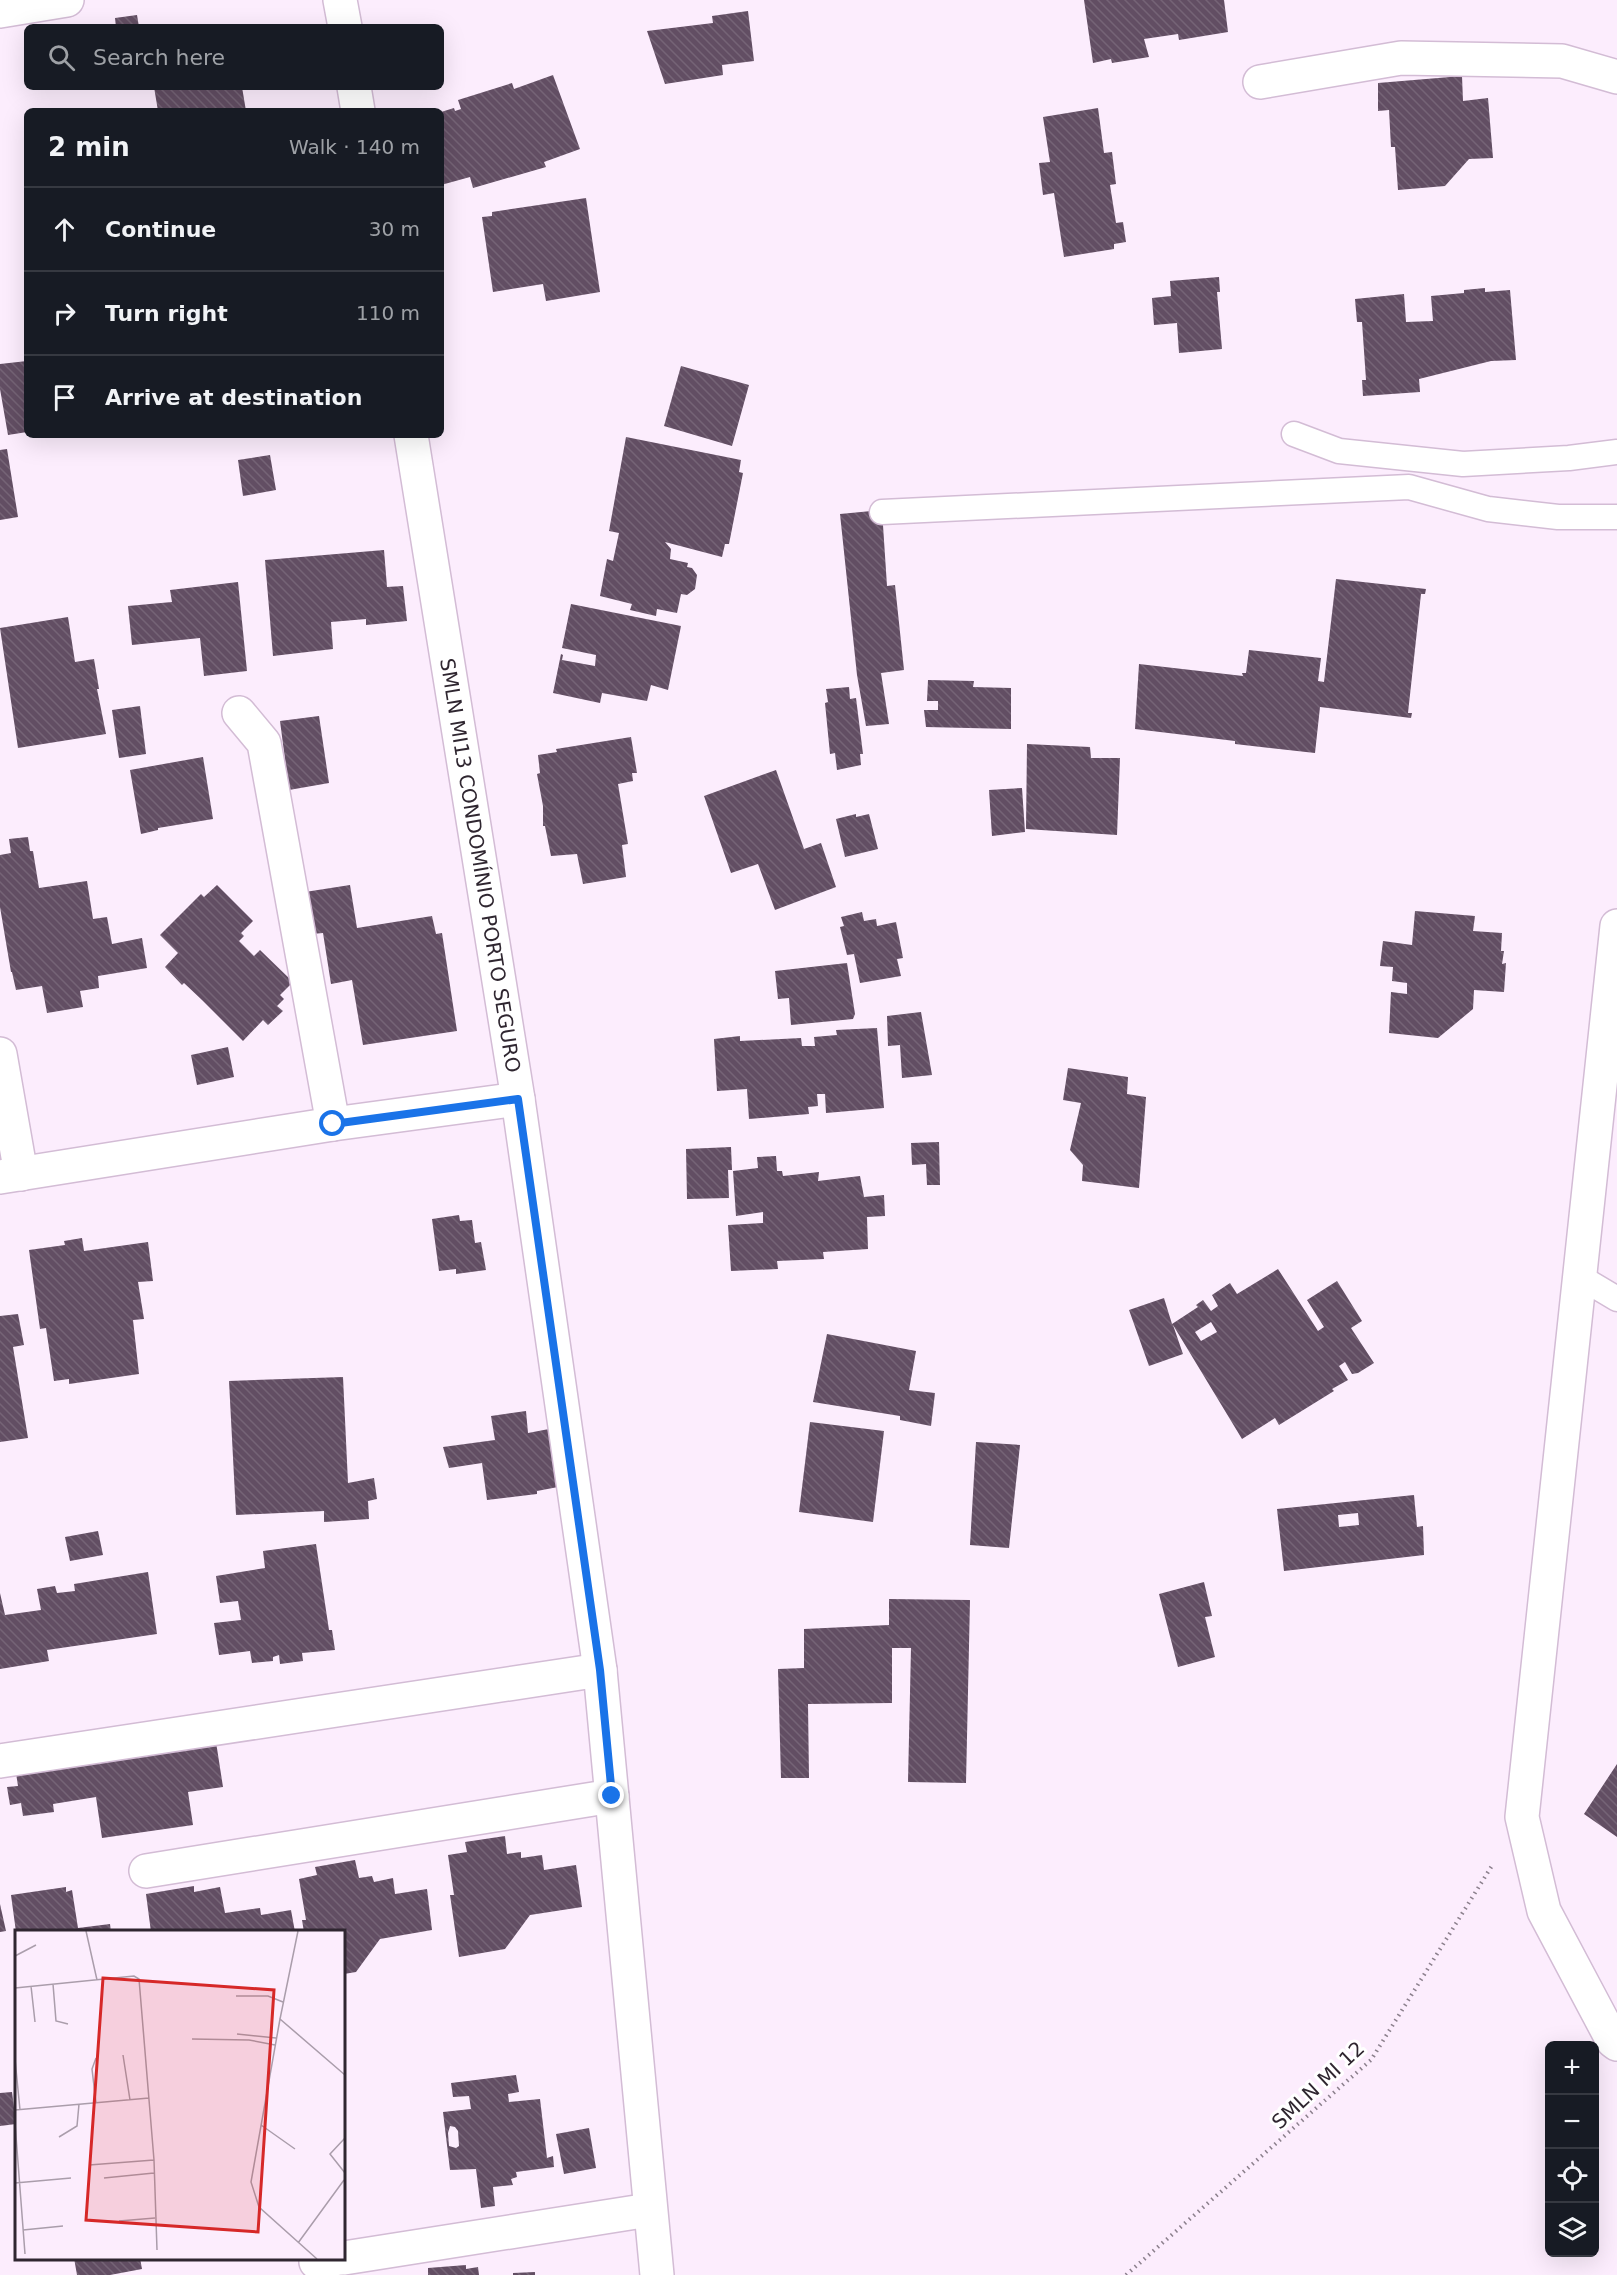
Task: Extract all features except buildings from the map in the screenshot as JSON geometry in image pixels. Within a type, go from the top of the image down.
[{"type":"street","points":[[0,11],[67,0]]},
{"type":"street","points":[[340,0],[344,24]]},
{"type":"street","points":[[1260,82],[1401,58],[1562,61],[1617,77]]},
{"type":"street","points":[[354,90],[358,108]]},
{"type":"street","name":"SMLN MI13 CONDOMÍNIO PORTO SEGURO","points":[[11,1176],[333,1124],[518,1099],[411,438]]},
{"type":"street","points":[[239,713],[264,742],[333,1124]]},
{"type":"street","points":[[1617,926],[1522,1816],[1544,1911],[1613,2041],[1617,2044]]},
{"type":"street","points":[[0,1054],[11,1176]]},
{"type":"street","points":[[518,1099],[600,1670],[649,2210],[657,2275]]},
{"type":"street","points":[[0,1761],[600,1670]]},
{"type":"street","points":[[146,1871],[612,1796]]},
{"type":"street","points":[[345,2258],[649,2210]]},
{"type":"lane","points":[[1294,434],[1339,451],[1463,464],[1569,458],[1617,452]]},
{"type":"lane","points":[[882,512],[1409,487],[1488,508],[1558,517],[1617,517]]},
{"type":"lane","points":[[1580,1277],[1617,1299]]},
{"type":"path","name":"SMLN MI 12","points":[[1126,2275],[1371,2060],[1522,1816]]},
{"type":"route","points":[[333,1124],[518,1099],[600,1670],[612,1796]]}]
